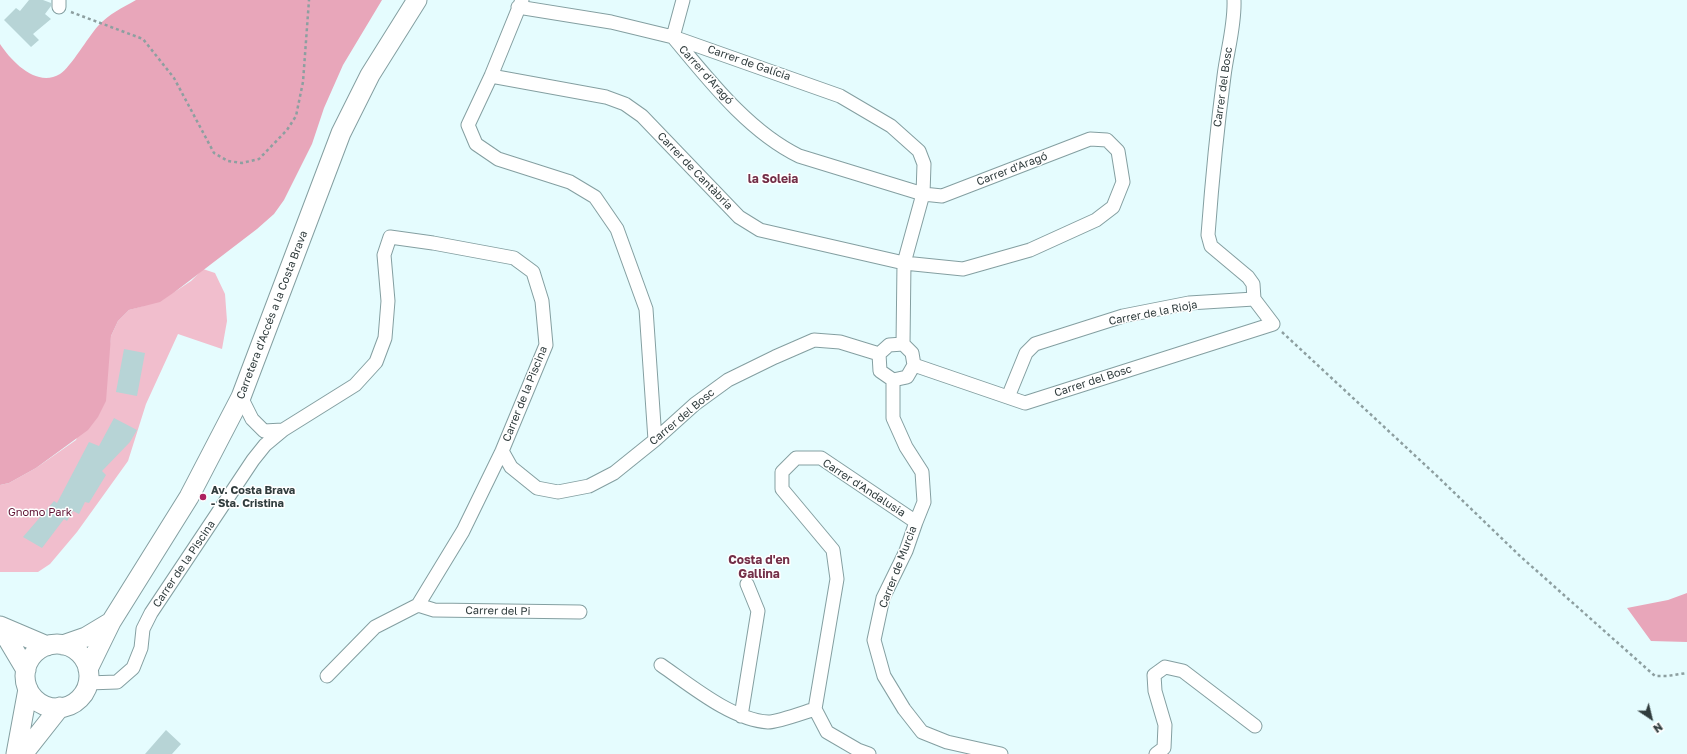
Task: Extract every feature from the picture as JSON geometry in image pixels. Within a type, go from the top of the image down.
[{"type":"main road","name":"Carretera d'Accés a la Costa Brava","points":[[88,676],[111,622],[189,497],[241,397],[341,133],[370,75],[417,0]]},
{"type":"main road","points":[[0,626],[55,646],[71,648],[79,653],[84,660],[88,676],[85,690],[78,700],[67,706],[60,707],[42,704],[33,696],[28,689],[26,682],[26,670],[28,663],[34,654],[55,646],[86,638],[111,622]]},
{"type":"main road","points":[[0,626],[26,670]]},
{"type":"main road","points":[[16,754],[28,689]]},
{"type":"main road","points":[[23,754],[60,707]]},
{"type":"street","points":[[673,37],[683,0]]},
{"type":"street","name":"Carrer del Bosc","points":[[1234,0],[1234,14],[1214,157],[1208,235],[1211,246],[1251,280],[1253,284],[1254,299]]},
{"type":"street","points":[[520,4],[491,76],[468,125],[476,144],[498,159],[570,182],[595,197],[617,229],[646,310],[655,440]]},
{"type":"street","name":"Carrer de Galícia","points":[[520,4],[611,22],[673,37],[840,96],[891,126],[918,151],[924,164],[923,194],[904,263],[903,344]]},
{"type":"street","name":"Carrer d'Aragó","points":[[673,37],[725,98],[780,146],[799,156],[923,194],[942,196],[1090,139],[1107,140],[1118,151],[1123,182],[1113,207],[1096,220],[1030,250],[963,268],[904,263]]},
{"type":"street","name":"Carrer de Cantàbria","points":[[491,76],[606,97],[625,104],[642,116],[740,217],[760,230],[904,263]]},
{"type":"street","name":"Carrer de la Piscina","points":[[88,676],[117,682],[132,668],[141,648],[143,629],[152,612],[253,460],[265,445],[283,430],[356,385],[376,362],[385,338],[388,301],[384,255],[390,238],[440,244],[514,258],[533,272],[542,301],[546,345],[502,451],[463,531],[418,605]]},
{"type":"street","points":[[1254,299],[1273,324]]},
{"type":"street","name":"Carrer de la Rioja","points":[[1008,397],[1026,353],[1035,344],[1123,316],[1189,304],[1254,299]]},
{"type":"street","name":"Carrer del Bosc","points":[[914,365],[1025,402],[1273,324]]},
{"type":"street","name":"Carrer del Bosc","points":[[502,451],[511,467],[537,488],[558,492],[589,486],[614,472],[655,440],[695,404],[728,380],[814,340],[840,342],[879,354]]},
{"type":"street","points":[[903,344],[912,353],[914,365],[907,377],[893,380],[880,371],[879,354],[889,345],[903,344]]},
{"type":"street","name":"Carrer d'Andalusia","points":[[816,709],[837,579],[833,550],[782,489],[782,472],[796,458],[821,458],[916,522],[924,502],[922,472],[906,447],[894,418],[893,380]]},
{"type":"street","points":[[241,397],[252,419],[264,431],[283,430]]},
{"type":"street","name":"Carrer de Murcia","points":[[916,522],[906,551],[883,598],[874,640],[884,676],[904,709],[922,732],[947,742],[1001,754]]},
{"type":"street","points":[[740,716],[758,611],[747,584]]},
{"type":"street","points":[[327,676],[375,627],[418,605]]},
{"type":"street","name":"Carrer del Pi","points":[[418,605],[434,610],[580,612]]},
{"type":"street","points":[[661,665],[700,692],[740,716],[769,722],[816,709],[826,732],[858,750],[869,754]]},
{"type":"street","points":[[1156,754],[1164,748],[1165,724],[1155,691],[1154,675],[1165,667],[1183,671],[1255,726]]},
{"type":"path","points":[[59,4],[143,39],[174,78],[214,153],[228,161],[242,163],[259,159],[282,135],[296,116],[303,82],[309,0]]},
{"type":"path","points":[[1273,324],[1437,476],[1520,556],[1655,676],[1687,673]]},
{"type":"green space","name":"Gnomo Park","points":[[203,269],[215,273],[225,294],[227,321],[222,349],[178,334],[146,404],[128,461],[77,532],[50,564],[38,572],[0,572],[0,485],[9,483],[36,468],[76,440],[109,352],[111,336],[118,321],[129,310],[143,306],[176,291],[191,281]]},
{"type":"shaded area","points":[[136,0],[382,0],[343,65],[324,108],[312,144],[284,200],[274,214],[257,229],[160,302],[129,310],[118,321],[111,336],[106,401],[98,417],[88,430],[36,468],[9,483],[0,485],[0,44],[11,58],[26,71],[43,78],[51,77],[60,74],[64,70],[102,22]]},
{"type":"shaded area","points":[[1687,593],[1687,642],[1651,641],[1627,608],[1668,600]]},
{"type":"building","points":[[29,0],[43,0],[51,3],[51,6],[45,14],[51,19],[33,34],[39,40],[31,47],[4,20],[16,8],[20,11]]},
{"type":"building","points":[[124,349],[145,353],[137,396],[116,392]]},
{"type":"building","points":[[114,418],[137,430],[130,442],[102,471],[106,475],[89,503],[85,502],[79,514],[73,511],[67,521],[64,519],[42,548],[23,537],[54,501],[57,503],[89,442],[99,446]]},
{"type":"building","points":[[166,730],[181,744],[172,754],[145,754]]},
{"type":"place","name":"Av. Costa Brava - Sta. Cristina","points":[[203,497]]},
{"type":"district","name":"la Soleia","points":[[773,179]]},
{"type":"district","name":"Costa d'en Gallina","points":[[759,567]]}]
